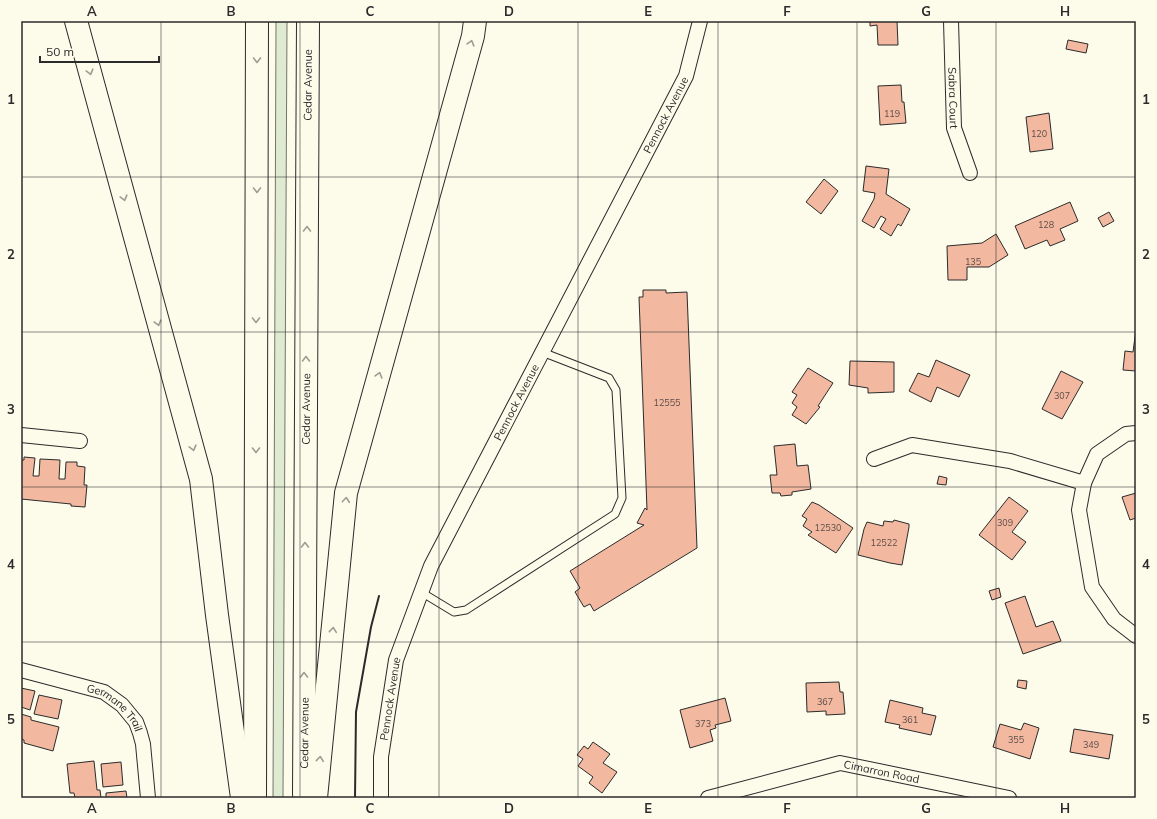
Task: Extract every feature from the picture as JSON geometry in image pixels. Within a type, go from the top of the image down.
[{"type":"highway","points":[[76,21],[201,479],[217,615],[242,798]]},
{"type":"highway","points":[[255,798],[258,21]]},
{"type":"highway","name":"Cedar Avenue","points":[[304,798],[308,21]]},
{"type":"highway","points":[[308,114],[320,21]]},
{"type":"highway","points":[[316,798],[346,492],[473,36],[475,21]]},
{"type":"street","name":"Pennock Avenue","points":[[381,798],[381,756],[396,660],[431,566],[686,76],[700,21]]},
{"type":"street","name":"Sabra Court","points":[[951,21],[954,128],[970,173]]},
{"type":"street","points":[[1136,433],[1126,434],[1097,454],[1084,482],[1079,510],[1092,587],[1114,620],[1136,636]]},
{"type":"street","points":[[21,435],[80,441]]},
{"type":"street","points":[[874,459],[912,445],[1010,461],[1084,482]]},
{"type":"street","name":"Germane Trail","points":[[21,670],[104,692],[130,713],[136,722],[142,738],[148,798]]},
{"type":"street","name":"Cimarron Road","points":[[708,798],[840,763],[1009,798]]},
{"type":"lane","points":[[421,592],[454,612],[466,610],[616,514],[622,498],[616,390],[609,378],[542,352]]},
{"type":"green space","points":[[276,21],[287,21],[283,798],[273,798]]},
{"type":"building","points":[[870,21],[897,21],[898,45],[878,45],[877,25],[870,26]]},
{"type":"building","points":[[1068,40],[1088,44],[1086,53],[1066,49]]},
{"type":"building","points":[[901,85],[902,102],[904,102],[906,123],[880,125],[878,86]]},
{"type":"building","points":[[1049,113],[1053,149],[1030,152],[1026,117]]},
{"type":"building","points":[[866,166],[889,169],[886,194],[910,209],[901,226],[898,224],[891,236],[880,229],[886,219],[881,216],[874,228],[862,221],[874,199],[875,193],[863,191]]},
{"type":"building","points":[[824,179],[838,191],[821,214],[806,202]]},
{"type":"building","points":[[1070,202],[1078,221],[1060,229],[1065,240],[1050,246],[1047,240],[1025,249],[1015,226]]},
{"type":"building","points":[[1109,212],[1114,221],[1103,227],[1098,218]]},
{"type":"building","points":[[996,234],[1008,255],[989,267],[967,267],[967,280],[948,280],[947,246],[982,243]]},
{"type":"building","points":[[643,290],[666,290],[666,293],[687,292],[697,548],[594,611],[590,604],[584,607],[575,592],[580,588],[570,571],[644,525],[637,523],[645,508],[647,510],[639,297],[643,297]]},
{"type":"building","points":[[1136,329],[1136,371],[1123,370],[1125,351],[1133,352]]},
{"type":"building","points":[[936,360],[970,375],[959,397],[937,387],[931,402],[909,391],[918,373],[929,377]]},
{"type":"building","points":[[850,361],[894,362],[894,392],[868,393],[868,388],[849,385]]},
{"type":"building","points":[[808,368],[833,383],[818,406],[820,407],[806,424],[792,415],[797,407],[792,403],[797,395],[792,392]]},
{"type":"building","points":[[1061,371],[1083,382],[1062,419],[1042,409]]},
{"type":"building","points":[[795,444],[797,466],[808,465],[811,489],[792,492],[792,495],[781,496],[780,493],[772,493],[770,475],[777,475],[774,446]]},
{"type":"building","points":[[24,457],[35,458],[33,476],[39,476],[40,459],[60,460],[59,479],[65,479],[66,462],[77,462],[77,466],[85,467],[84,485],[87,485],[85,507],[71,506],[71,504],[21,499],[21,460],[24,460]]},
{"type":"building","points":[[939,476],[947,478],[946,485],[937,484]]},
{"type":"building","points":[[1136,493],[1136,518],[1130,520],[1122,497]]},
{"type":"building","points":[[1009,497],[1028,511],[1012,532],[1026,542],[1012,560],[979,535]]},
{"type":"building","points":[[812,502],[819,505],[853,528],[836,553],[808,535],[812,532],[803,526],[807,519],[802,516]]},
{"type":"building","points":[[894,520],[909,524],[902,565],[858,555],[867,522],[883,526],[884,521],[893,522]]},
{"type":"building","points":[[999,588],[1001,597],[992,600],[989,591]]},
{"type":"building","points":[[1025,596],[1036,627],[1053,621],[1061,641],[1023,654],[1005,603]]},
{"type":"building","points":[[1018,680],[1027,681],[1026,689],[1017,687]]},
{"type":"building","points":[[839,682],[840,692],[843,692],[845,714],[826,715],[826,711],[807,712],[806,683]]},
{"type":"building","points":[[21,688],[35,691],[30,710],[21,707]]},
{"type":"building","points":[[39,695],[62,700],[58,719],[34,714]]},
{"type":"building","points":[[725,698],[731,721],[715,725],[716,728],[710,730],[713,741],[690,748],[680,710]]},
{"type":"building","points":[[890,700],[923,708],[922,713],[936,716],[931,735],[899,728],[900,725],[885,722]]},
{"type":"building","points":[[21,714],[31,717],[31,720],[59,727],[53,751],[24,743],[24,740],[21,739]]},
{"type":"building","points":[[1024,723],[1039,728],[1030,759],[993,747],[1000,724],[1021,730]]},
{"type":"building","points":[[1074,729],[1113,735],[1109,759],[1070,752]]},
{"type":"building","points":[[593,742],[610,754],[603,763],[617,772],[602,793],[589,783],[593,777],[578,766],[583,759],[577,755],[584,746],[588,749]]},
{"type":"building","points":[[94,761],[97,790],[100,790],[101,798],[75,798],[74,793],[70,793],[67,764]]},
{"type":"building","points":[[121,762],[123,785],[103,787],[101,764]]},
{"type":"building","points":[[126,791],[127,798],[106,798],[106,793]]},
{"type":"wall","points":[[355,798],[356,712],[371,627],[379,596]]}]
